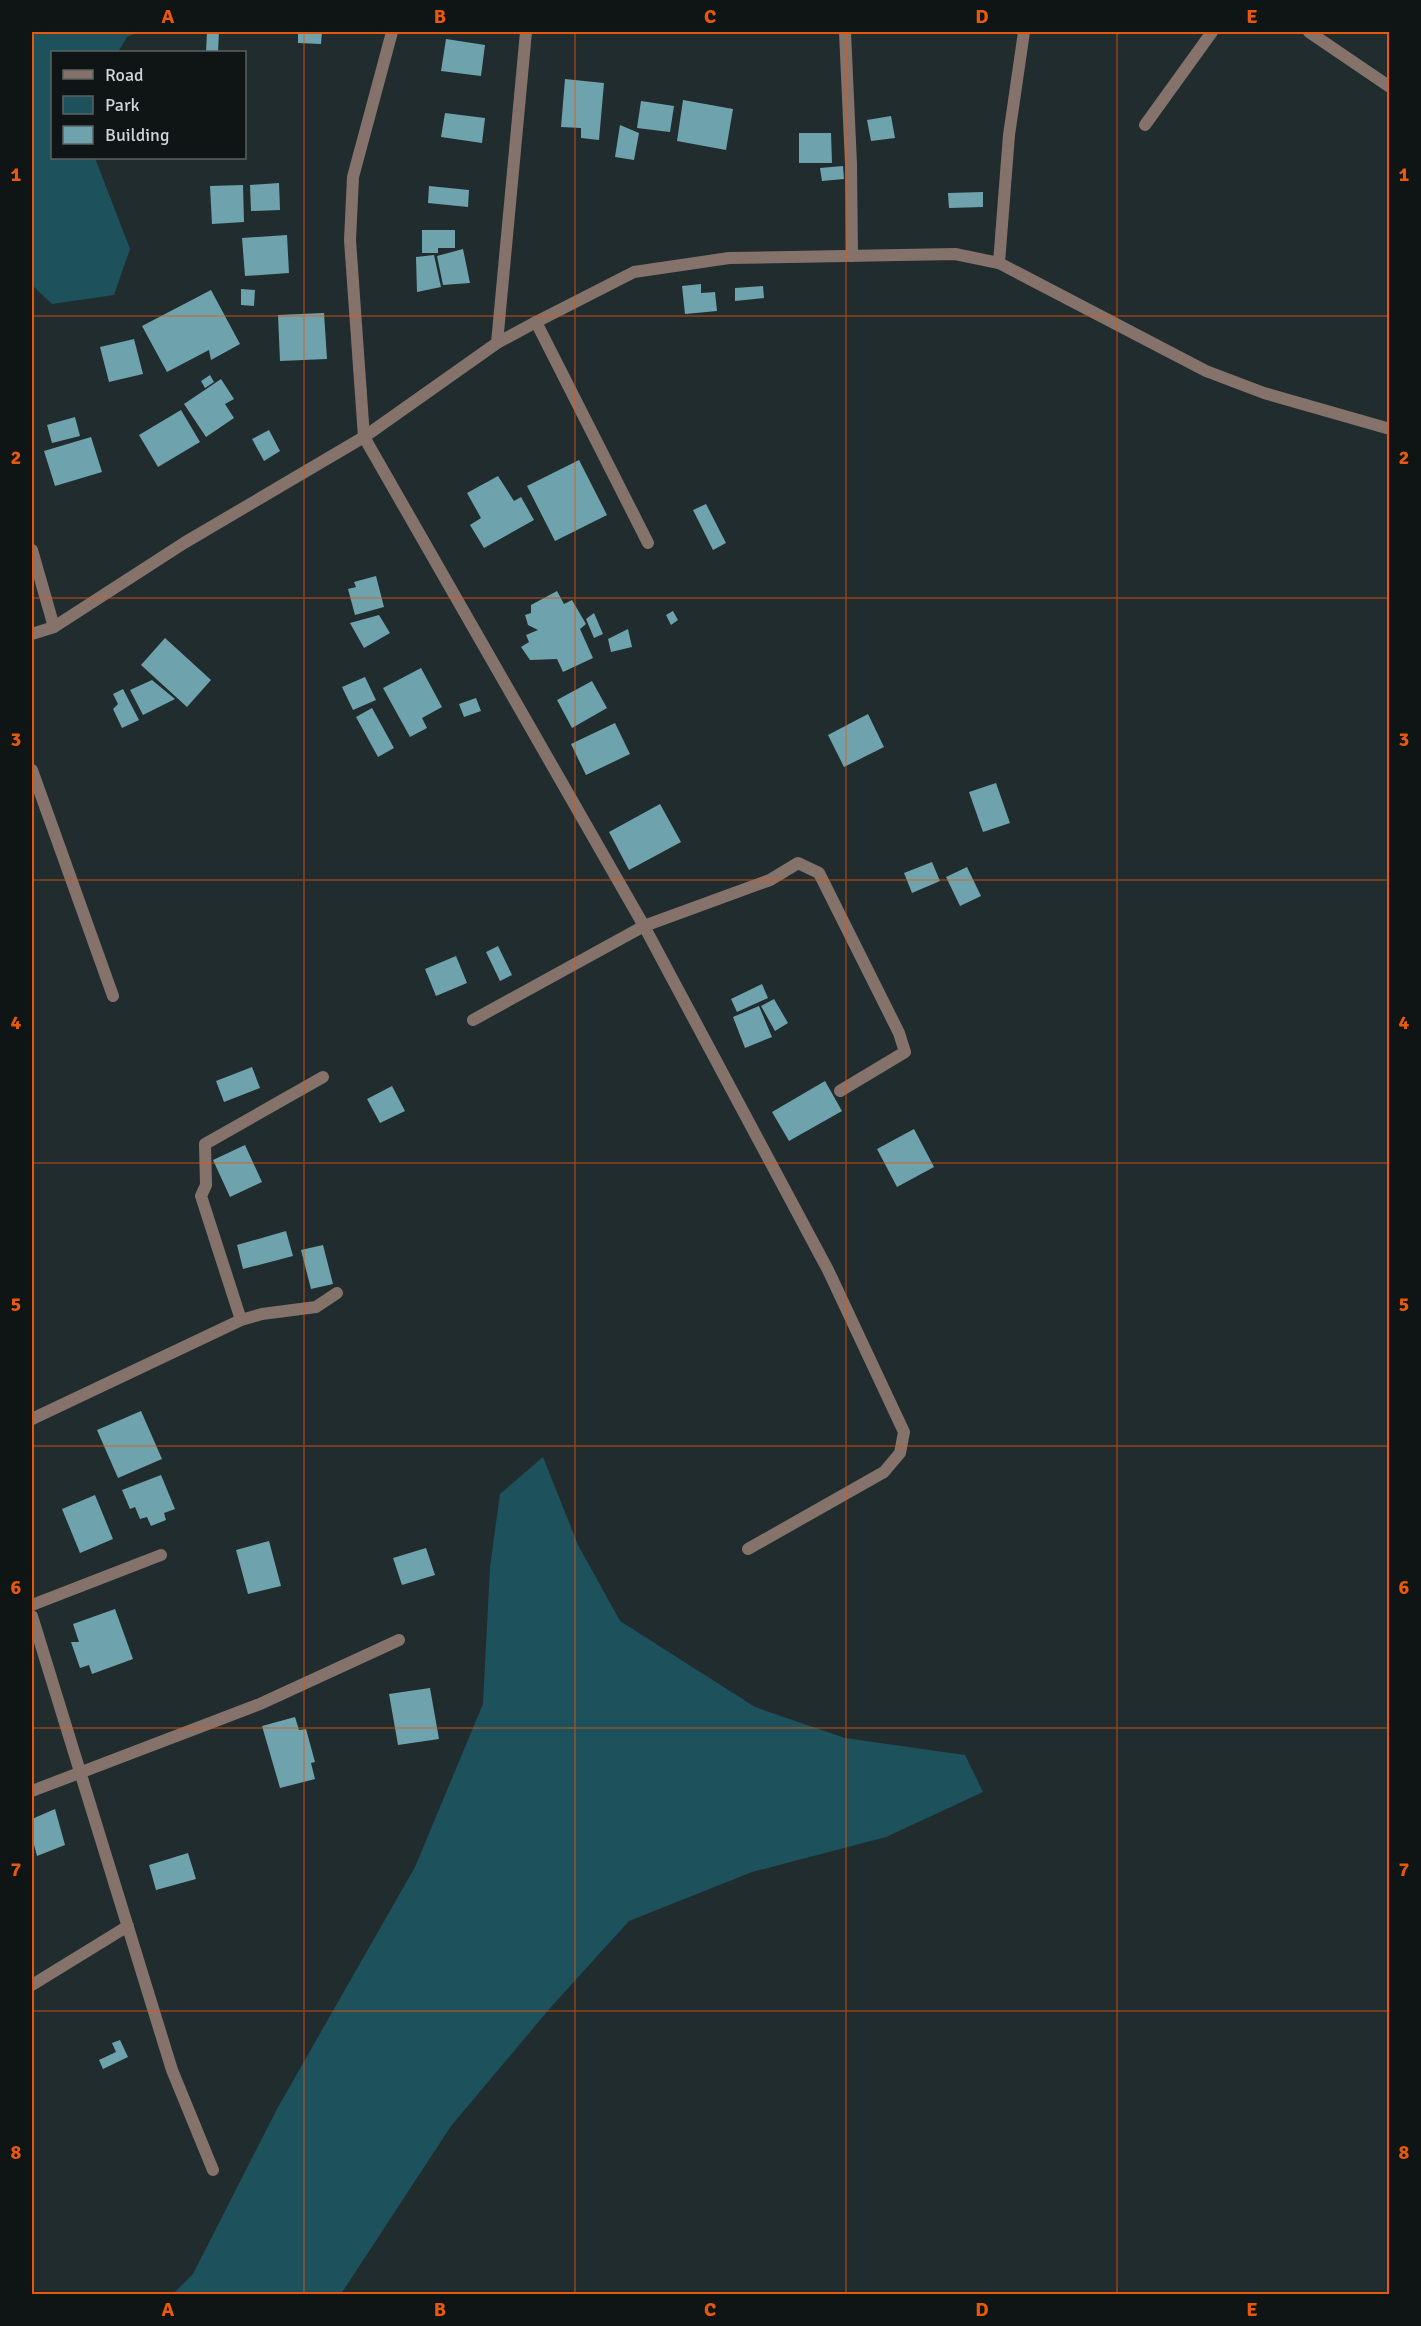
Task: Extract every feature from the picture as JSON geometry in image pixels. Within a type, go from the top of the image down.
[{"type":"street","points":[[392,32],[353,177],[350,240],[364,437],[644,926],[828,1270],[904,1432],[900,1453],[884,1472],[748,1550]]},
{"type":"street","points":[[497,343],[526,32]]},
{"type":"street","points":[[845,32],[851,165],[852,256]]},
{"type":"street","points":[[999,263],[1009,135],[1024,32]]},
{"type":"street","points":[[1145,125],[1212,32]]},
{"type":"street","points":[[1309,32],[1389,87]]},
{"type":"street","points":[[32,634],[54,627],[184,543],[364,437],[497,343],[634,272],[729,258],[955,254],[999,263],[1206,371],[1264,393],[1389,429]]},
{"type":"street","points":[[536,322],[648,543]]},
{"type":"street","points":[[32,550],[54,627]]},
{"type":"street","points":[[32,770],[113,996]]},
{"type":"street","points":[[473,1020],[644,926],[770,880],[798,863],[819,873],[898,1033],[905,1052],[840,1091]]},
{"type":"street","points":[[241,1320],[201,1196],[206,1185],[205,1144],[323,1077]]},
{"type":"street","points":[[32,1419],[241,1320],[262,1314],[316,1307],[337,1293]]},
{"type":"street","points":[[32,1605],[161,1555]]},
{"type":"street","points":[[32,1616],[172,2070],[213,2170]]},
{"type":"street","points":[[32,1791],[260,1704],[399,1640]]},
{"type":"street","points":[[32,1985],[128,1926]]},
{"type":"green space","points":[[32,32],[138,32],[127,37],[119,51],[51,51],[51,159],[95,159],[130,249],[114,295],[52,304],[32,285]]},
{"type":"green space","points":[[543,1457],[578,1545],[620,1621],[755,1707],[845,1738],[965,1755],[983,1792],[886,1837],[752,1872],[629,1921],[551,2007],[451,2126],[341,2294],[173,2294],[193,2274],[277,2109],[415,1867],[483,1704],[490,1567],[500,1494]]},
{"type":"building","points":[[207,32],[219,32],[218,51],[206,51]]},
{"type":"building","points":[[298,32],[322,32],[321,44],[298,43]]},
{"type":"building","points":[[446,39],[485,45],[481,76],[441,71]]},
{"type":"building","points":[[565,79],[604,83],[599,140],[581,138],[581,128],[561,127]]},
{"type":"building","points":[[683,100],[733,109],[726,150],[677,141]]},
{"type":"building","points":[[641,101],[674,106],[670,132],[637,128]]},
{"type":"building","points":[[445,113],[485,118],[482,143],[441,137]]},
{"type":"building","points":[[891,116],[895,138],[871,141],[867,120]]},
{"type":"building","points":[[620,125],[639,133],[634,160],[615,157]]},
{"type":"building","points":[[799,133],[831,133],[832,163],[799,163]]},
{"type":"building","points":[[843,166],[844,179],[822,181],[820,168]]},
{"type":"building","points":[[279,183],[280,210],[251,211],[250,185]]},
{"type":"building","points":[[243,185],[244,222],[212,224],[210,186]]},
{"type":"building","points":[[429,186],[469,190],[468,207],[428,203]]},
{"type":"building","points":[[983,192],[983,207],[949,208],[948,193]]},
{"type":"building","points":[[422,230],[455,230],[455,248],[438,248],[438,253],[422,253]]},
{"type":"building","points":[[287,235],[289,273],[245,276],[242,238]]},
{"type":"building","points":[[463,249],[470,283],[443,285],[437,256]]},
{"type":"building","points":[[434,255],[441,287],[417,292],[416,257]]},
{"type":"building","points":[[701,284],[701,293],[715,292],[717,311],[685,314],[682,286]]},
{"type":"building","points":[[763,286],[764,298],[735,301],[735,288]]},
{"type":"building","points":[[241,289],[255,290],[254,306],[241,305]]},
{"type":"building","points":[[211,290],[240,344],[211,360],[209,350],[167,372],[142,326]]},
{"type":"building","points":[[324,313],[327,359],[280,361],[278,315]]},
{"type":"building","points":[[134,339],[143,374],[109,382],[100,347]]},
{"type":"building","points":[[210,375],[214,382],[205,388],[201,381]]},
{"type":"building","points":[[221,379],[234,399],[225,404],[234,418],[206,437],[184,404]]},
{"type":"building","points":[[181,410],[200,442],[158,467],[139,435]]},
{"type":"building","points":[[75,417],[80,436],[52,443],[47,425]]},
{"type":"building","points":[[269,430],[280,451],[264,461],[252,439]]},
{"type":"building","points":[[91,437],[102,472],[55,486],[44,451]]},
{"type":"building","points":[[579,460],[607,515],[555,541],[527,486]]},
{"type":"building","points":[[498,476],[514,501],[521,497],[534,520],[484,548],[470,525],[481,518],[467,493]]},
{"type":"building","points":[[706,504],[726,543],[713,550],[693,510]]},
{"type":"building","points":[[376,576],[384,607],[355,615],[348,589],[356,587],[354,582]]},
{"type":"building","points":[[557,591],[564,604],[572,600],[586,624],[580,629],[593,658],[563,672],[557,659],[530,660],[521,647],[529,642],[526,635],[538,630],[528,625],[525,615],[531,613],[531,605]]},
{"type":"building","points":[[673,611],[678,620],[671,625],[666,615]]},
{"type":"building","points":[[594,613],[603,634],[594,638],[586,619]]},
{"type":"building","points":[[379,615],[390,633],[364,648],[350,623]]},
{"type":"building","points":[[628,629],[632,647],[611,652],[608,639]]},
{"type":"building","points":[[165,638],[211,680],[187,707],[141,665]]},
{"type":"building","points":[[421,668],[442,707],[422,718],[427,728],[410,737],[383,688]]},
{"type":"building","points":[[365,677],[376,700],[353,710],[342,687]]},
{"type":"building","points":[[152,680],[175,699],[143,715],[130,690]]},
{"type":"building","points":[[592,681],[607,708],[572,728],[557,700]]},
{"type":"building","points":[[123,689],[139,720],[122,728],[113,709],[118,704],[113,694]]},
{"type":"building","points":[[476,698],[481,711],[464,717],[459,704]]},
{"type":"building","points":[[372,708],[394,748],[378,757],[356,717]]},
{"type":"building","points":[[868,714],[884,747],[844,767],[828,735]]},
{"type":"building","points":[[615,723],[630,754],[586,775],[571,744]]},
{"type":"building","points":[[996,783],[1010,823],[983,832],[969,792]]},
{"type":"building","points":[[660,804],[681,842],[629,870],[609,832]]},
{"type":"building","points":[[932,862],[940,881],[912,893],[904,873]]},
{"type":"building","points":[[967,867],[981,896],[960,906],[946,877]]},
{"type":"building","points":[[498,946],[512,975],[500,981],[486,952]]},
{"type":"building","points":[[456,956],[467,983],[436,996],[425,969]]},
{"type":"building","points":[[762,984],[768,998],[737,1012],[731,999]]},
{"type":"building","points":[[774,999],[788,1023],[775,1031],[761,1006]]},
{"type":"building","points":[[759,1006],[772,1037],[745,1048],[733,1017]]},
{"type":"building","points":[[252,1067],[260,1088],[224,1102],[216,1081]]},
{"type":"building","points":[[825,1081],[842,1111],[789,1141],[772,1112]]},
{"type":"building","points":[[392,1086],[405,1111],[380,1123],[367,1099]]},
{"type":"building","points":[[914,1129],[934,1167],[897,1187],[877,1149]]},
{"type":"building","points":[[245,1145],[262,1182],[230,1197],[213,1160]]},
{"type":"building","points":[[286,1231],[293,1256],[243,1269],[237,1245]]},
{"type":"building","points":[[323,1245],[333,1284],[311,1289],[301,1250]]},
{"type":"building","points":[[141,1411],[162,1459],[118,1478],[97,1430]]},
{"type":"building","points":[[161,1475],[175,1509],[164,1513],[166,1520],[151,1526],[147,1517],[140,1519],[135,1507],[130,1509],[122,1490]]},
{"type":"building","points":[[95,1495],[113,1539],[80,1553],[62,1509]]},
{"type":"building","points":[[269,1541],[281,1586],[248,1594],[236,1550]]},
{"type":"building","points":[[426,1548],[435,1575],[402,1585],[393,1558]]},
{"type":"building","points":[[115,1609],[133,1659],[92,1674],[89,1665],[80,1668],[71,1642],[79,1642],[73,1624]]},
{"type":"building","points":[[430,1688],[439,1739],[398,1745],[389,1694]]},
{"type":"building","points":[[295,1717],[299,1730],[306,1729],[315,1762],[311,1763],[315,1779],[280,1788],[262,1726]]},
{"type":"building","points":[[55,1809],[65,1845],[37,1856],[32,1837],[32,1819]]},
{"type":"building","points":[[188,1853],[196,1879],[156,1890],[149,1865]]},
{"type":"building","points":[[120,2040],[128,2057],[103,2069],[99,2060],[116,2052],[112,2043]]}]
